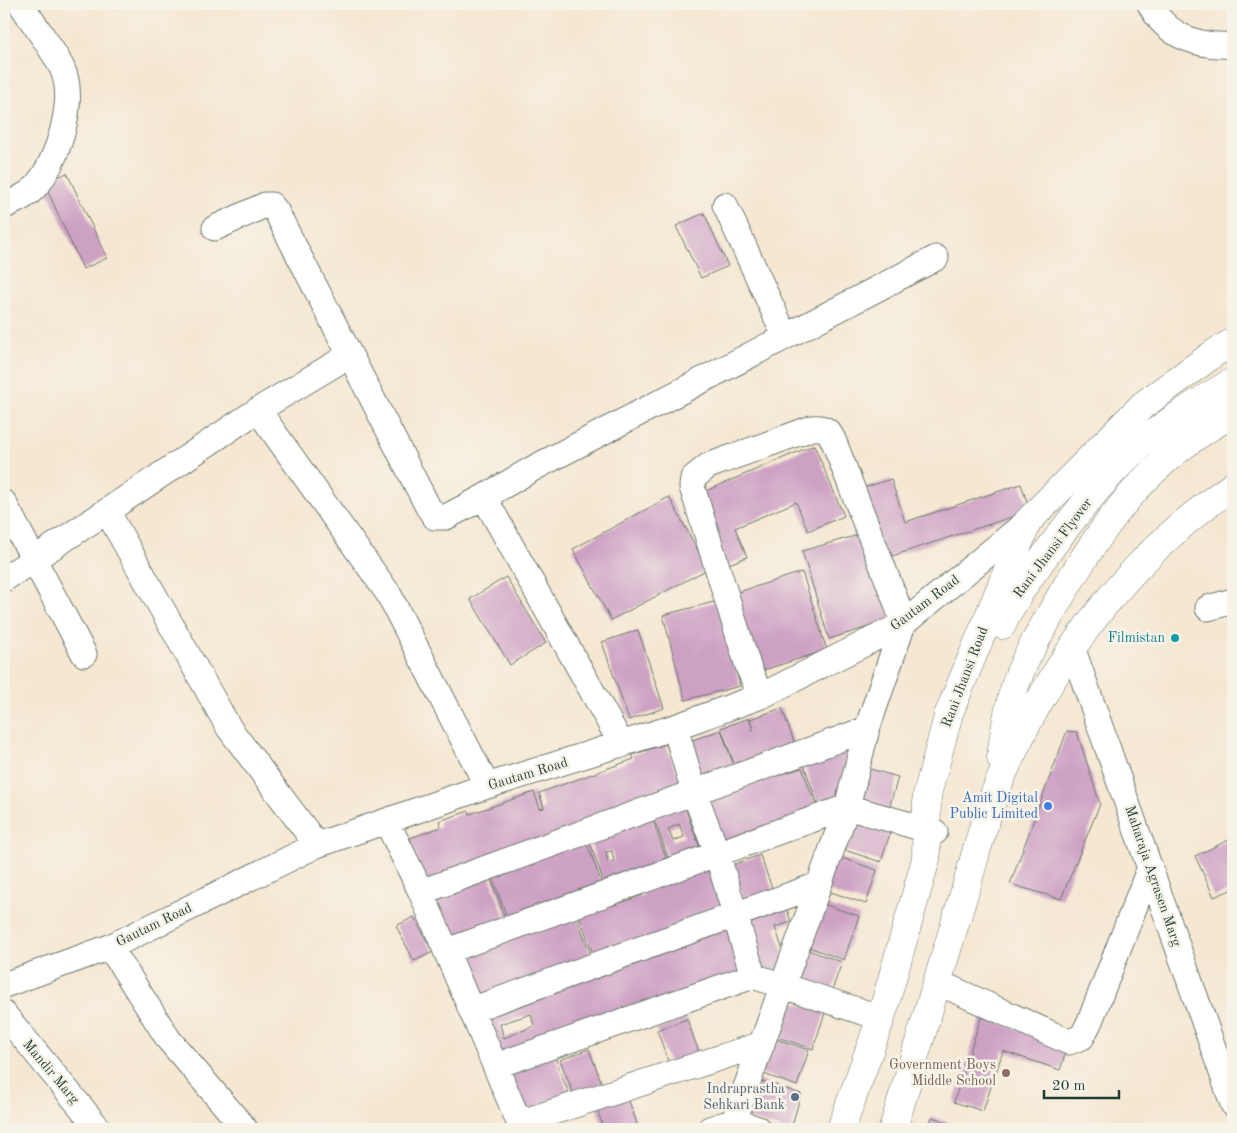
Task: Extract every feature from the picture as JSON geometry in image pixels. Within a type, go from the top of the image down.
[{"type":"main road","name":"Rani Jhansi Road","points":[[841,1129],[881,1018],[926,859],[930,831],[927,795],[949,712],[1028,520],[1143,405],[1216,352],[1233,342]]},
{"type":"main road","name":"Rani Jhansi Flyover","points":[[930,831],[974,691],[1012,602],[1066,526],[1107,479],[1147,440],[1199,402],[1233,382]]},
{"type":"main road","name":"Rani Jhansi Flyover","points":[[998,787],[1002,749],[1017,680],[1031,648],[1088,550],[1136,488],[1170,455],[1222,419]]},
{"type":"main road","points":[[893,1129],[998,787],[1041,696],[1072,647],[1137,566],[1201,508],[1233,486]]},
{"type":"street","points":[[4,206],[26,195],[36,187],[50,165],[60,139],[67,100],[67,84],[62,68],[21,4]]},
{"type":"street","points":[[1150,4],[1156,17],[1184,39],[1219,46],[1233,45]]},
{"type":"street","points":[[215,228],[265,205],[271,206],[428,507],[435,517],[446,517],[542,463],[936,258]]},
{"type":"street","points":[[725,205],[785,336]]},
{"type":"street","points":[[4,578],[258,410],[350,355]]},
{"type":"street","points":[[258,410],[388,593],[487,786]]},
{"type":"street","points":[[733,1125],[781,986],[847,807],[867,729],[902,624],[897,604],[830,432],[822,427],[812,428],[708,466],[693,478],[692,488],[749,669],[761,696]]},
{"type":"street","points":[[484,497],[622,745]]},
{"type":"street","points":[[4,502],[84,654]]},
{"type":"street","points":[[106,512],[229,728],[317,845]]},
{"type":"street","name":"Gautam Road","points":[[4,985],[110,947],[317,845],[487,786],[622,745],[761,696],[902,624],[1028,520]]},
{"type":"street","points":[[1208,608],[1233,601]]},
{"type":"street","name":"Maharaja Agrasen Marg","points":[[1072,647],[1233,1104]]},
{"type":"street","points":[[675,727],[694,792],[717,853],[736,913],[753,976]]},
{"type":"street","points":[[421,892],[867,729]]},
{"type":"street","points":[[447,951],[847,807],[930,831]]},
{"type":"street","points":[[387,822],[421,892],[521,1126],[762,1044]]},
{"type":"street","points":[[937,982],[1069,1042],[1082,1037],[1150,867]]},
{"type":"street","points":[[471,1010],[818,885]]},
{"type":"street","points":[[110,947],[169,1040],[245,1129]]},
{"type":"street","points":[[495,1066],[753,976],[881,1018]]},
{"type":"street","name":"Mandir Marg","points":[[4,1014],[99,1129]]},
{"type":"street","points":[[710,1129],[733,1125],[758,1129]]},
{"type":"building","points":[[67,173],[107,258],[83,269],[44,183]]},
{"type":"building","points":[[704,213],[728,266],[701,278],[676,226]]},
{"type":"building","points":[[814,445],[844,516],[808,531],[796,502],[735,528],[747,557],[726,565],[696,495]]},
{"type":"building","points":[[891,479],[905,522],[1021,484],[1030,511],[886,558],[863,488]]},
{"type":"building","points":[[669,497],[708,569],[611,620],[573,549]]},
{"type":"building","points":[[865,533],[891,620],[829,639],[802,551]]},
{"type":"building","points":[[802,572],[827,650],[754,673],[729,595]]},
{"type":"building","points":[[506,577],[546,643],[510,665],[470,599]]},
{"type":"building","points":[[718,601],[740,686],[685,700],[663,615]]},
{"type":"building","points":[[638,630],[664,708],[629,720],[602,642]]},
{"type":"building","points":[[782,708],[798,753],[738,775],[721,728],[749,718],[753,730],[750,719]]},
{"type":"building","points":[[721,730],[737,774],[703,786],[687,742]]},
{"type":"building","points":[[1067,731],[1077,732],[1100,804],[1061,899],[1010,884]]},
{"type":"building","points":[[861,742],[840,806],[821,814],[803,762]]},
{"type":"building","points":[[666,744],[684,793],[426,884],[410,838],[441,827],[439,821],[469,811],[470,814],[534,792],[540,809],[544,808],[539,793],[634,759],[632,755]]},
{"type":"building","points":[[802,768],[819,813],[720,846],[703,798]]},
{"type":"building","points":[[870,769],[898,777],[888,812],[859,803]]},
{"type":"building","points":[[684,805],[701,851],[670,862],[653,817]],"holes":[[[679,824],[684,837],[673,841],[668,829]]]},
{"type":"building","points":[[847,812],[892,827],[881,862],[835,847]]},
{"type":"building","points":[[651,816],[668,863],[604,883],[589,840]],"holes":[[[612,851],[614,861],[608,862],[606,852]]]},
{"type":"building","points":[[585,838],[602,884],[507,917],[491,873]]},
{"type":"building","points":[[1233,838],[1233,889],[1214,897],[1195,856]]},
{"type":"building","points":[[760,855],[775,896],[746,906],[732,865]]},
{"type":"building","points":[[833,855],[877,870],[866,904],[822,889]]},
{"type":"building","points":[[710,863],[727,912],[595,960],[578,912],[609,901],[611,906],[643,895],[642,893]]},
{"type":"building","points":[[488,871],[506,921],[447,942],[429,893]]},
{"type":"building","points":[[817,902],[859,916],[844,960],[803,945]]},
{"type":"building","points":[[785,903],[791,922],[775,927],[787,962],[784,968],[766,976],[743,917]]},
{"type":"building","points":[[575,912],[593,961],[475,1005],[458,958]]},
{"type":"building","points":[[414,917],[433,952],[414,961],[396,926]]},
{"type":"building","points":[[728,920],[746,972],[498,1056],[481,1014]],"holes":[[[531,1014],[534,1026],[504,1038],[500,1024]]]},
{"type":"building","points":[[802,948],[842,962],[830,996],[791,982]]},
{"type":"building","points":[[780,998],[825,1013],[813,1049],[768,1034]]},
{"type":"building","points":[[981,1017],[1068,1046],[1060,1070],[1003,1051],[983,1111],[954,1102]]},
{"type":"building","points":[[687,1019],[702,1061],[672,1072],[657,1030]]},
{"type":"building","points":[[770,1037],[809,1050],[797,1086],[758,1072]]},
{"type":"building","points":[[589,1049],[605,1092],[577,1103],[560,1060]]},
{"type":"building","points":[[554,1055],[572,1102],[521,1121],[503,1075]]},
{"type":"building","points":[[759,1080],[801,1094],[791,1129],[781,1129],[747,1118]]},
{"type":"building","points":[[626,1093],[639,1129],[604,1129],[595,1104]]},
{"type":"building","points":[[932,1117],[967,1129],[928,1129]]},
{"type":"place","name":"Filmistan","points":[[1175,638]]},
{"type":"place","name":"Amit Digital Public Limited","points":[[1048,806]]},
{"type":"place","name":"Government Boys Middle School","points":[[1006,1073]]},
{"type":"place","name":"Indraprastha Sehkari Bank","points":[[795,1097]]}]
